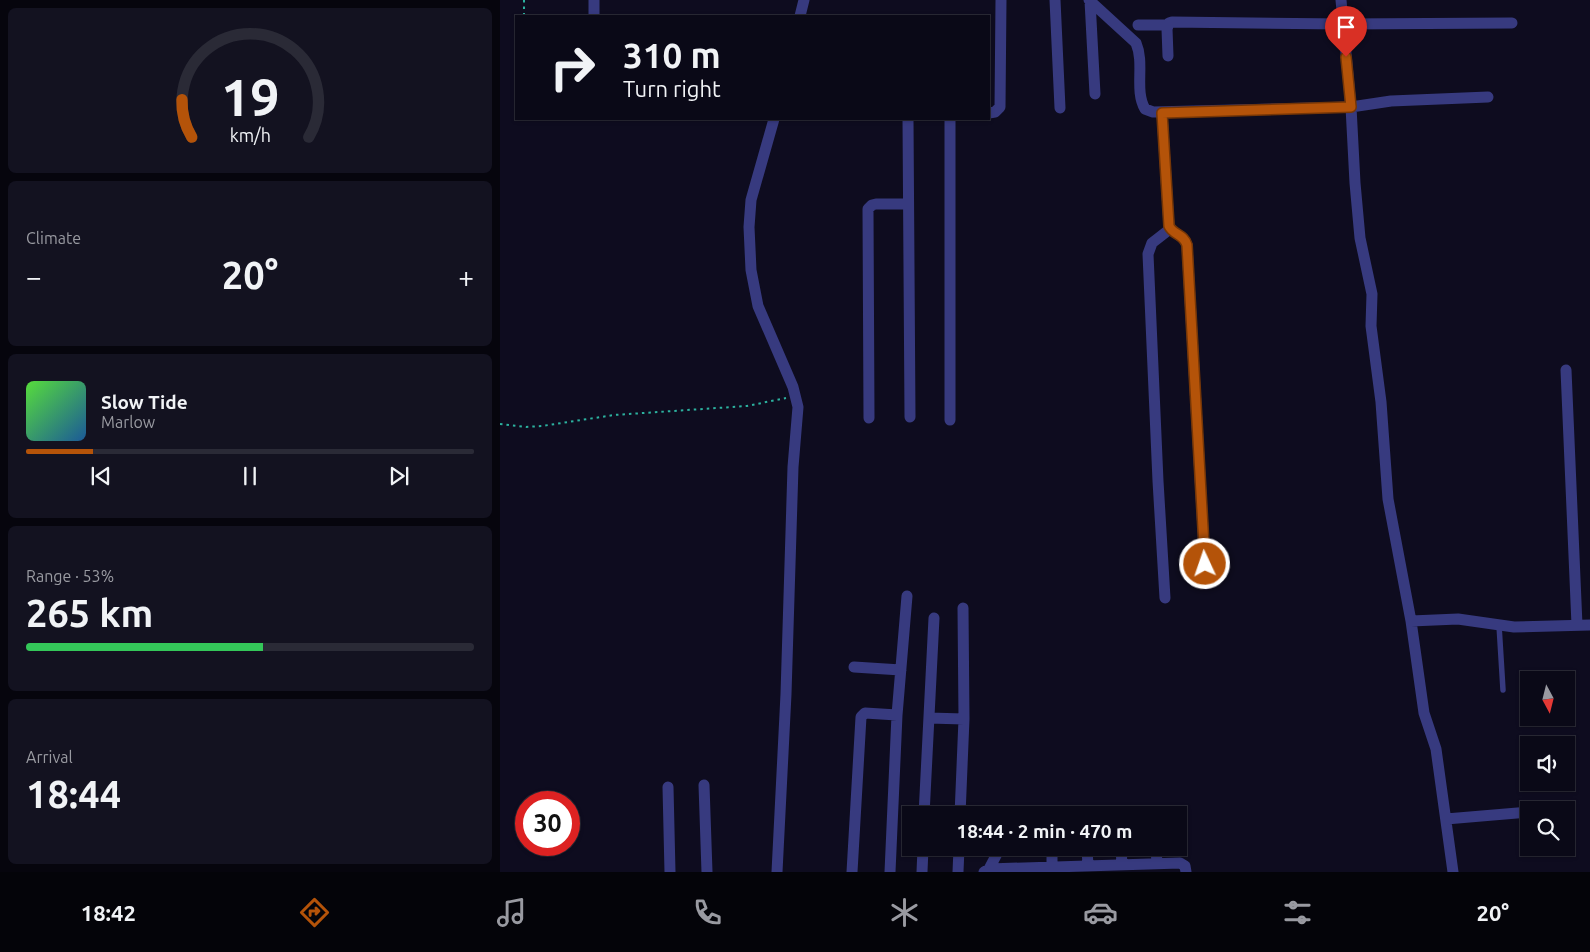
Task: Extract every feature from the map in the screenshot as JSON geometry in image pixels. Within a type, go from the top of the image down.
[{"type":"street","points":[[594,0],[594,15]]},
{"type":"street","points":[[800,15],[804,0]]},
{"type":"street","points":[[990,113],[995,112],[1000,107],[1001,0]]},
{"type":"street","points":[[1055,0],[1060,108]]},
{"type":"street","points":[[1090,0],[1095,94]]},
{"type":"street","points":[[1090,0],[1136,43],[1139,53],[1141,98],[1143,105],[1148,111],[1162,113],[1351,107],[1391,101],[1488,97]]},
{"type":"street","points":[[1341,0],[1360,238],[1372,294],[1370,326],[1381,402],[1388,499],[1411,621],[1424,713],[1436,749],[1453,872]]},
{"type":"street","points":[[1138,25],[1168,25],[1172,22],[1512,23]]},
{"type":"street","points":[[1168,25],[1168,56]]},
{"type":"street","points":[[1162,113],[1170,229]]},
{"type":"street","points":[[774,120],[752,200],[749,227],[751,270],[758,306],[796,395],[798,407],[793,467],[786,694],[777,872]]},
{"type":"street","points":[[908,120],[910,417]]},
{"type":"street","points":[[950,120],[950,420]]},
{"type":"street","points":[[869,418],[868,209],[876,204],[908,204]]},
{"type":"street","points":[[1170,229],[1184,238],[1187,245],[1206,584]]},
{"type":"street","points":[[1166,598],[1158,481],[1148,254],[1152,243],[1170,229]]},
{"type":"street","points":[[1566,370],[1577,625]]},
{"type":"street","points":[[890,872],[897,715],[907,596]]},
{"type":"street","points":[[960,806],[964,718],[963,608]]},
{"type":"street","points":[[924,806],[934,618]]},
{"type":"street","points":[[1411,621],[1458,619],[1499,626],[1590,625]]},
{"type":"street","points":[[854,667],[901,670]]},
{"type":"street","points":[[852,872],[861,717],[865,713],[897,715]]},
{"type":"street","points":[[928,718],[964,718]]},
{"type":"street","points":[[704,785],[707,872]]},
{"type":"street","points":[[668,787],[670,872]]},
{"type":"street","points":[[1446,819],[1520,813]]},
{"type":"street","points":[[922,872],[923,856]]},
{"type":"street","points":[[958,872],[959,856]]},
{"type":"street","points":[[987,870],[995,856]]},
{"type":"street","points":[[1050,869],[1051,856]]},
{"type":"street","points":[[987,870],[1152,866],[1180,863],[1185,866],[1186,872]]},
{"type":"lane","points":[[1499,626],[1502,690]]},
{"type":"path","points":[[524,0],[524,15]]},
{"type":"path","points":[[500,424],[526,427],[542,426],[614,416],[747,406],[796,395]]},
{"type":"route","points":[[1205,564],[1187,245],[1186,240],[1173,232],[1169,226],[1162,113],[1351,107],[1346,57]]}]
